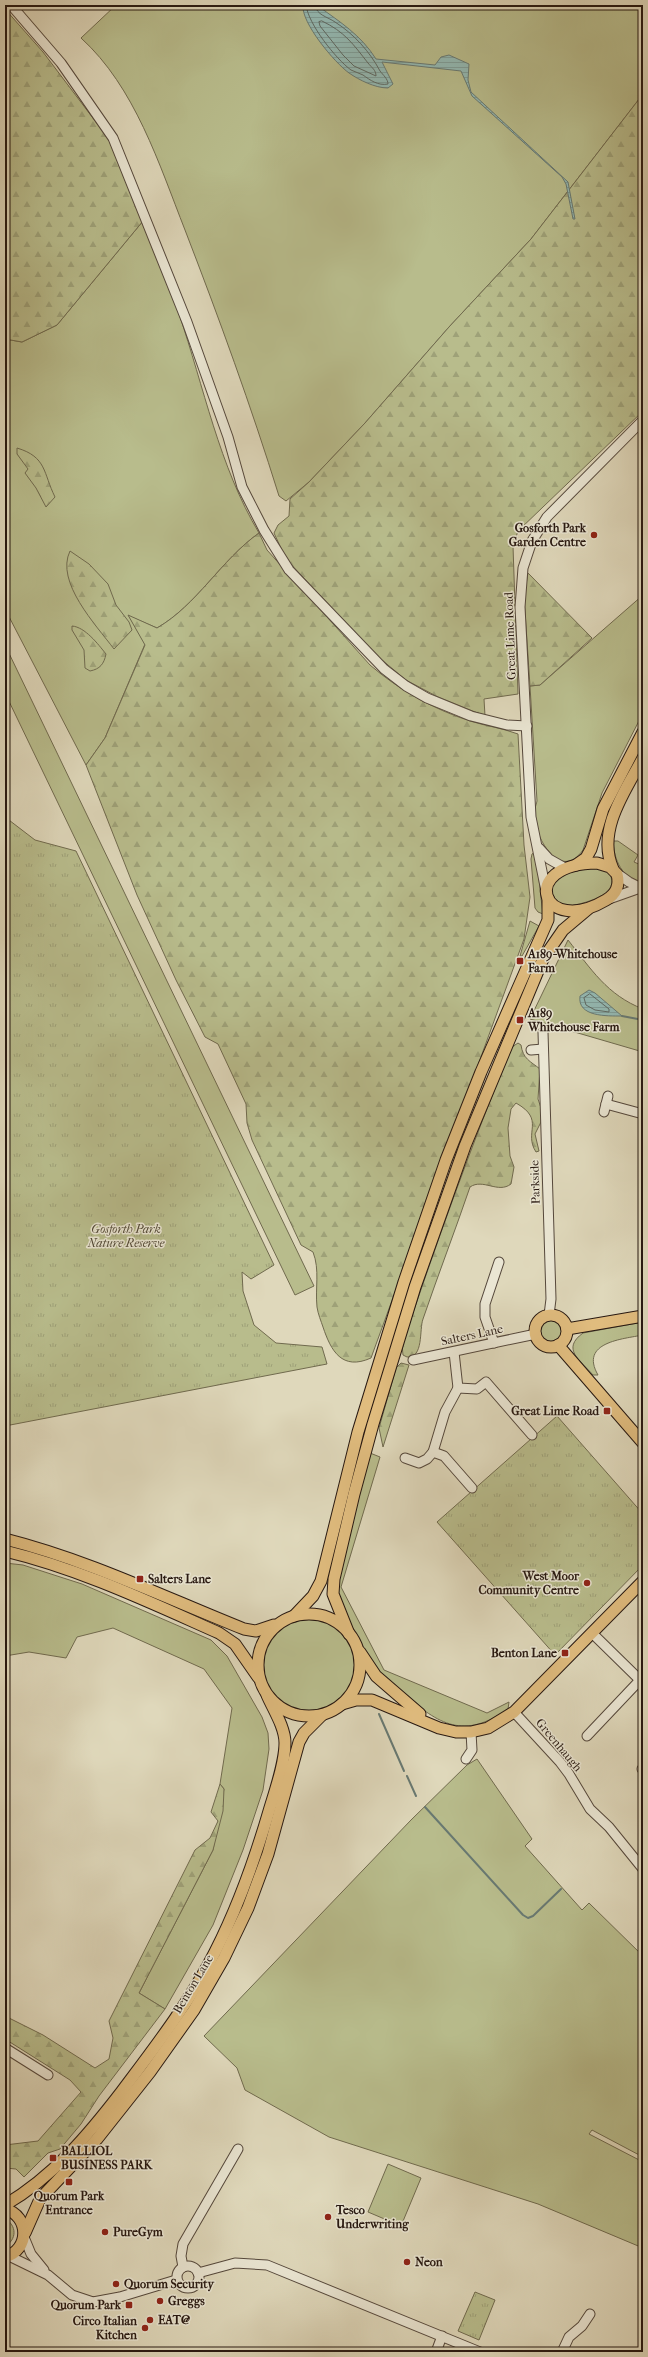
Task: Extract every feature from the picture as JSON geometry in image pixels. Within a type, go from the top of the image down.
[{"type":"main road","points":[[5,1538],[39,1547],[104,1570],[244,1629],[256,1631],[278,1624],[294,1616],[313,1596],[321,1581],[358,1432],[404,1282],[446,1160],[481,1072],[548,920],[547,894],[551,877],[571,867],[588,854],[603,809],[643,732]]},
{"type":"main road","points":[[439,1728],[411,1708],[382,1683],[371,1670],[349,1634],[333,1594],[334,1579],[372,1424],[415,1287],[468,1139],[543,959],[563,930],[588,909],[615,894],[618,878],[607,852],[609,830],[621,799],[643,758]]},
{"type":"main road","points":[[571,867],[600,864],[614,870]]},
{"type":"main road","points":[[547,894],[557,908],[566,912],[588,909]]},
{"type":"main road","points":[[549,1315],[561,1318],[567,1329],[564,1339],[558,1345],[546,1345],[536,1334],[538,1322],[549,1315]]},
{"type":"main road","points":[[567,1329],[643,1316]]},
{"type":"main road","points":[[558,1345],[643,1443]]},
{"type":"main road","points":[[5,1551],[35,1558],[92,1578],[219,1633],[235,1644],[259,1679],[267,1695],[278,1706],[291,1713],[306,1716],[322,1715],[342,1704],[356,1700],[372,1700],[439,1728],[456,1732],[471,1732],[494,1725],[514,1712],[643,1581]]},
{"type":"main road","points":[[294,1616],[312,1614],[329,1618],[349,1634]]},
{"type":"main road","points":[[259,1679],[258,1653],[266,1637],[278,1624]]},
{"type":"main road","points":[[342,1704],[352,1692],[359,1677],[360,1661],[356,1645]]},
{"type":"main road","name":"Benton Lane","points":[[5,2205],[43,2177],[88,2132],[166,2030],[214,1954],[252,1867],[285,1748],[283,1734],[267,1695]]},
{"type":"main road","name":"Benton Lane","points":[[7,2257],[20,2247],[40,2199],[97,2139],[176,2037],[224,1958],[248,1908],[268,1854],[299,1742],[304,1734],[322,1715]]},
{"type":"main road","points":[[5,2209],[19,2218],[24,2235]]},
{"type":"street","points":[[11,5],[61,63],[113,138],[187,322],[228,437],[242,487],[264,530],[289,570],[384,669],[406,686],[427,698],[471,716],[507,725],[527,726]]},
{"type":"street","name":"Great Lime Road","points":[[547,894],[531,817],[520,594],[523,568],[528,550],[547,518],[643,420]]},
{"type":"street","points":[[538,847],[549,859],[571,867]]},
{"type":"street","points":[[614,870],[641,888]]},
{"type":"street","points":[[606,900],[641,888]]},
{"type":"street","name":"Parkside","points":[[543,1032],[551,1299],[549,1315]]},
{"type":"street","points":[[531,1050],[543,1049]]},
{"type":"street","points":[[606,1104],[643,1114]]},
{"type":"street","points":[[494,1343],[485,1317],[485,1304],[499,1262]]},
{"type":"street","name":"Salters Lane","points":[[413,1360],[536,1334]]},
{"type":"street","points":[[405,1458],[419,1463],[427,1459],[433,1452],[445,1412],[458,1388],[454,1352]]},
{"type":"street","points":[[458,1388],[476,1389],[486,1382],[532,1435]]},
{"type":"street","points":[[433,1452],[444,1456],[472,1488]]},
{"type":"street","points":[[587,1737],[642,1681],[592,1633]]},
{"type":"street","name":"Greenhaugh","points":[[514,1712],[560,1762],[590,1809],[609,1827],[643,1869]]},
{"type":"street","points":[[466,1759],[472,1750],[471,1732]]},
{"type":"street","points":[[5,2048],[25,2058],[48,2075]]},
{"type":"street","points":[[183,2267],[181,2256],[183,2244],[238,2149]]},
{"type":"street","points":[[24,2235],[31,2254],[48,2275],[72,2295],[93,2302],[120,2297],[176,2280]]},
{"type":"street","points":[[7,2257],[48,2275]]},
{"type":"street","points":[[198,2273],[235,2263],[267,2266],[480,2352]]},
{"type":"street","points":[[183,2267],[192,2267],[198,2273],[198,2283],[190,2288],[182,2287],[176,2280],[178,2271],[183,2267]]},
{"type":"street","points":[[562,2352],[569,2337],[582,2326],[590,2314]]},
{"type":"street","points":[[436,2352],[442,2336]]},
{"type":"green space","points":[[116,5],[643,5],[643,94],[531,239],[449,327],[365,423],[309,482],[286,501],[279,496],[246,395],[198,263],[144,128],[116,79],[100,58],[81,38]]},
{"type":"green space","points":[[5,9],[43,52],[108,138],[143,221],[57,325],[22,342],[5,339]]},
{"type":"green space","points":[[643,94],[643,411],[518,531],[513,546],[518,694],[484,699],[485,716],[436,696],[406,680],[376,655],[286,559],[274,533],[278,525],[289,516],[290,499],[309,482],[365,423],[449,327],[531,239]]},
{"type":"green space","points":[[143,221],[175,302],[213,426],[233,481],[259,533],[233,556],[197,595],[157,628],[129,616],[145,644],[105,738],[86,765],[5,609],[5,339],[22,342],[57,325]]},
{"type":"green space","points":[[17,448],[34,456],[39,461],[46,473],[55,497],[46,507],[36,488],[25,473],[28,469],[17,454]]},
{"type":"green space","points":[[259,533],[267,550],[370,665],[381,674],[405,691],[443,711],[470,721],[518,734],[524,845],[530,897],[524,939],[371,1358],[361,1361],[352,1362],[339,1356],[334,1351],[326,1336],[317,1310],[317,1279],[313,1252],[301,1245],[252,1140],[247,1123],[246,1104],[218,1044],[205,1037],[176,980],[137,895],[86,765],[105,738],[145,645],[128,615],[157,628],[197,595],[245,544]]},
{"type":"green space","points":[[70,551],[89,564],[108,584],[116,605],[129,622],[132,630],[114,649],[88,616],[73,589],[68,576],[67,563]]},
{"type":"green space","points":[[528,573],[592,638],[540,685],[530,686],[524,596]]},
{"type":"green space","points":[[643,595],[643,713],[602,793],[583,850],[574,859],[566,861],[558,859],[551,854],[544,845],[539,836],[534,816],[537,801],[530,686],[540,685]]},
{"type":"green space","points":[[72,626],[82,629],[106,654],[103,663],[96,669],[90,671],[85,668],[84,650],[72,630]]},
{"type":"green space","points":[[5,645],[314,1286],[295,1295],[5,693]]},
{"type":"green space","name":"Gosforth Park Nature Reserve","points":[[5,817],[35,840],[76,851],[274,1265],[251,1279],[242,1272],[243,1291],[254,1325],[276,1343],[322,1347],[327,1364],[5,1426]]},
{"type":"green space","points":[[613,841],[618,841],[638,855],[634,862],[643,866],[643,883],[636,881],[620,868],[615,855]]},
{"type":"green space","points":[[535,852],[543,914],[538,912],[535,908],[531,859],[532,854]]},
{"type":"green space","points":[[593,867],[604,869],[610,874],[612,884],[609,890],[594,899],[576,905],[562,907],[552,895],[552,886],[563,874]]},
{"type":"green space","points":[[530,921],[539,926],[522,956],[520,956]]},
{"type":"green space","points":[[568,940],[592,971],[610,989],[630,1003],[643,1009],[643,1052],[530,1019]]},
{"type":"green space","points":[[518,1043],[521,1045],[525,1057],[540,1069],[538,1099],[542,1111],[541,1122],[535,1134],[539,1151],[536,1152],[533,1145],[532,1121],[530,1115],[525,1109],[516,1103],[511,1109],[508,1128],[510,1156],[514,1167],[511,1184],[506,1187],[480,1184],[470,1187],[423,1319],[418,1348],[416,1353],[407,1357],[403,1355],[402,1345],[441,1233],[497,1084],[512,1047]]},
{"type":"green space","points":[[547,1320],[555,1320],[562,1327],[562,1335],[555,1342],[547,1342],[540,1335],[540,1327]]},
{"type":"green space","points":[[643,1322],[643,1335],[615,1341],[606,1344],[599,1349],[594,1355],[594,1364],[598,1375],[593,1375],[575,1354],[573,1344],[583,1333]]},
{"type":"green space","points":[[401,1363],[409,1365],[383,1447],[379,1428],[396,1368]]},
{"type":"green space","points":[[557,1416],[643,1514],[643,1565],[555,1655],[437,1522]]},
{"type":"green space","points":[[370,1453],[380,1457],[341,1587],[384,1670],[487,1713],[509,1702],[508,1709],[492,1719],[478,1724],[465,1726],[452,1725],[428,1713],[374,1669],[356,1637],[346,1615],[336,1584]]},
{"type":"green space","points":[[5,1563],[23,1565],[82,1584],[211,1640],[227,1656],[262,1717],[268,1733],[269,1749],[263,1790],[243,1850],[213,1925],[165,2009],[139,1993],[213,1850],[224,1789],[220,1784],[232,1708],[204,1669],[113,1628],[77,1637],[66,1658],[29,1652],[5,1656]]},
{"type":"green space","points":[[309,1618],[327,1622],[342,1632],[352,1647],[356,1665],[352,1683],[342,1698],[327,1708],[309,1712],[291,1708],[276,1698],[266,1683],[262,1665],[266,1647],[276,1632],[291,1622]]},
{"type":"green space","points":[[477,1759],[532,1839],[525,1846],[582,1910],[589,1903],[643,1956],[643,2157],[592,2130],[589,2134],[643,2162],[643,2248],[538,2204],[329,2137],[245,2090],[237,2068],[204,2036],[411,1820],[467,1765]]},
{"type":"green space","points":[[220,1784],[224,1789],[223,1811],[213,1850],[139,1993],[165,2009],[99,2096],[81,2124],[60,2149],[48,2153],[24,2177],[16,2169],[5,2168],[5,2145],[38,2141],[81,2092],[70,2080],[5,2039],[5,2016],[43,2035],[95,2068],[109,2059],[113,2038],[109,2021],[195,1850],[210,1838],[218,1821],[211,1812]]},
{"type":"green space","points":[[388,2164],[421,2178],[401,2226],[368,2212]]},
{"type":"green space","points":[[5,2219],[12,2225],[14,2232],[12,2240],[5,2246]]},
{"type":"green space","points":[[475,2292],[495,2300],[479,2340],[458,2331]]},
{"type":"water","points":[[303,5],[317,5],[357,36],[376,59],[435,65],[441,57],[449,55],[469,64],[468,80],[471,92],[568,182],[575,219],[573,219],[566,184],[562,177],[472,96],[461,71],[382,62],[393,84],[388,88],[383,88],[367,83],[349,73],[328,52],[307,22]]},
{"type":"water","points":[[589,990],[595,993],[622,1016],[609,1016],[588,1012],[580,1003],[580,996]]},
{"type":"waterway","points":[[622,1016],[643,1020]]},
{"type":"waterway","points":[[379,1714],[404,1771]]},
{"type":"waterway","points":[[407,1776],[416,1796]]},
{"type":"waterway","points":[[425,1807],[523,1915],[528,1918],[533,1916],[561,1889]]},
{"type":"place","name":"Gosforth Park Garden Centre","points":[[594,535]]},
{"type":"place","name":"A189-Whitehouse Farm","points":[[520,961]]},
{"type":"place","name":"A189 Whitehouse Farm","points":[[520,1020]]},
{"type":"place","name":"Great Lime Road","points":[[607,1411]]},
{"type":"place","name":"Salters Lane","points":[[140,1579]]},
{"type":"place","name":"West Moor Community Centre","points":[[587,1583]]},
{"type":"place","name":"Benton Lane","points":[[565,1653]]},
{"type":"place","name":"BALLIOL BUSINESS PARK","points":[[53,2158]]},
{"type":"place","name":"Quorum Park Entrance","points":[[69,2182]]},
{"type":"place","name":"Tesco Underwriting","points":[[328,2217]]},
{"type":"place","name":"PureGym","points":[[105,2232]]},
{"type":"place","name":"Neon","points":[[407,2262]]},
{"type":"place","name":"Quorum Security","points":[[116,2284]]},
{"type":"place","name":"Greggs","points":[[160,2301]]},
{"type":"place","name":"Quorum Park","points":[[129,2305]]},
{"type":"place","name":"EAT@","points":[[150,2320]]},
{"type":"place","name":"Circo Italian Kitchen","points":[[145,2328]]}]
